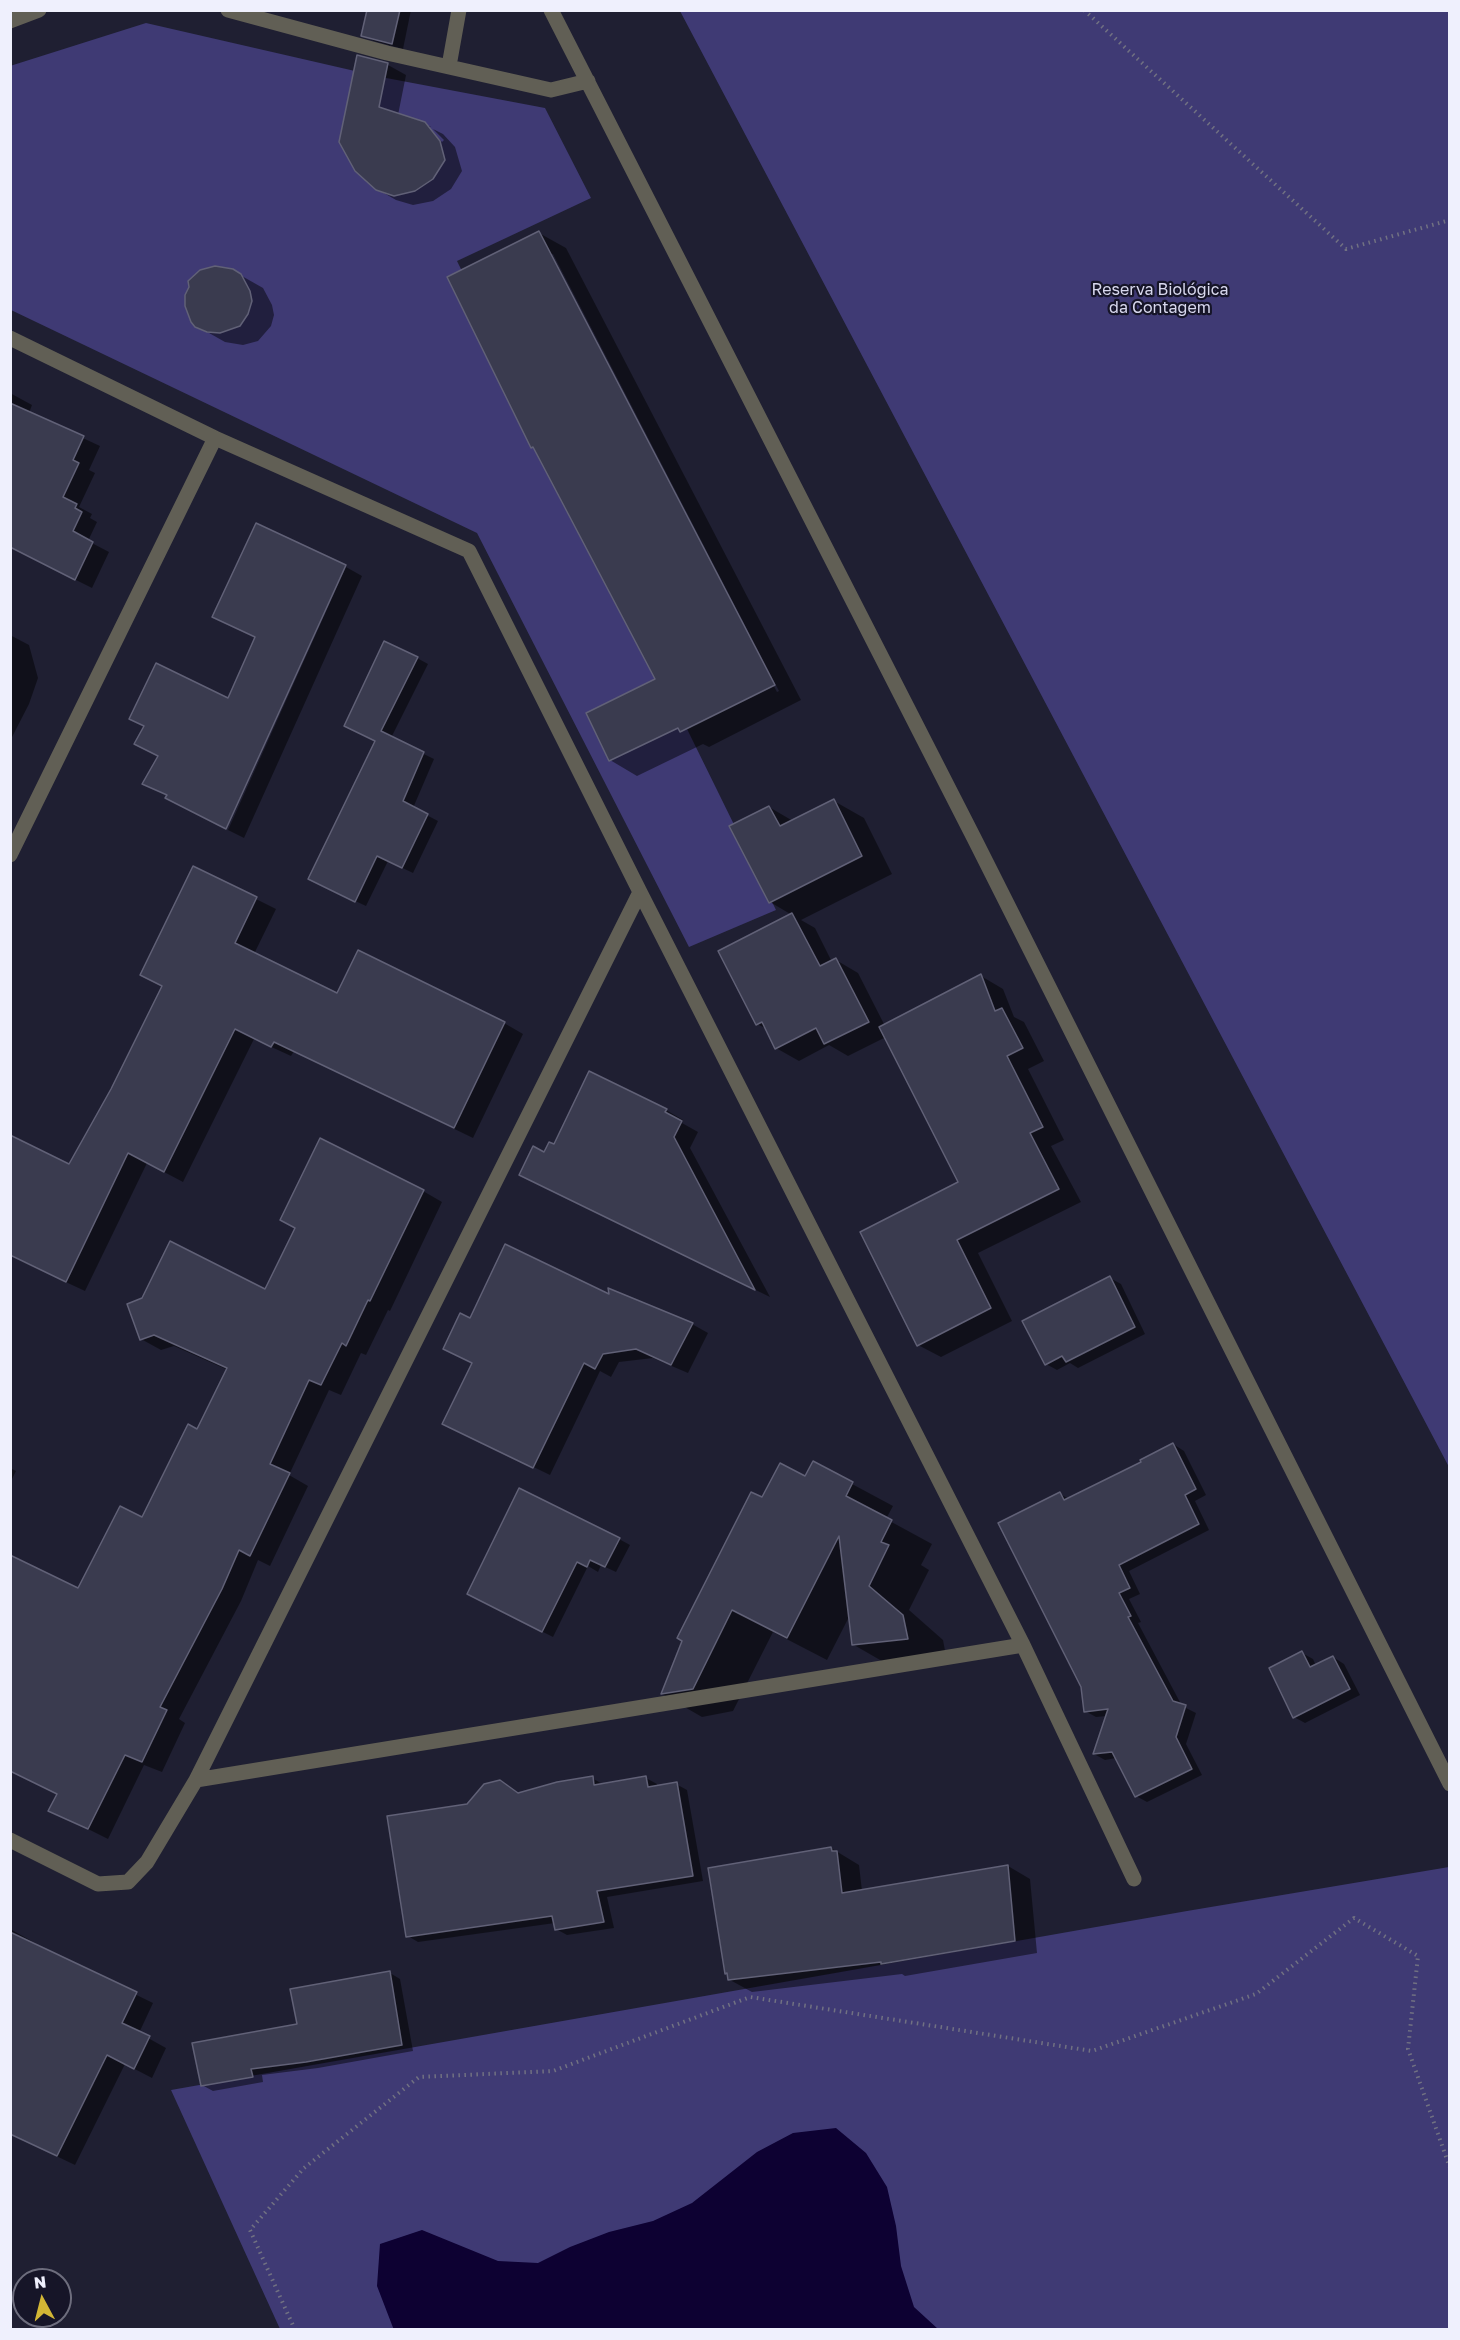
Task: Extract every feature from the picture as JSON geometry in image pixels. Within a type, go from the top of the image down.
[{"type":"street","points":[[10,21],[39,10]]},
{"type":"street","points":[[228,10],[387,53],[551,90],[588,81]]},
{"type":"street","points":[[449,66],[459,10]]},
{"type":"street","points":[[551,10],[958,806],[1449,1784]]},
{"type":"street","points":[[10,338],[215,438],[469,551],[1023,1645],[1134,1879]]},
{"type":"street","points":[[10,855],[215,438]]},
{"type":"street","points":[[10,1840],[98,1884],[128,1882],[147,1862],[196,1780],[640,891]]},
{"type":"street","points":[[196,1780],[1023,1645]]},
{"type":"path","points":[[1083,10],[1346,249],[1449,220]]},
{"type":"path","points":[[295,2330],[250,2230],[304,2168],[419,2077],[554,2071],[750,1997],[1092,2051],[1256,1994],[1354,1918],[1418,1956],[1408,2049],[1449,2168]]},
{"type":"green space","name":"Reserva Biológica da Contagem","points":[[680,11],[1449,11],[1449,1467]]},
{"type":"green space","points":[[146,23],[381,77],[545,108],[591,198],[457,261],[776,910],[689,947],[477,533],[11,310],[10,66]]},
{"type":"green space","points":[[1449,1867],[1449,2329],[280,2329],[171,2090],[1187,1911]]},
{"type":"shaded area","points":[[836,2128],[866,2153],[887,2187],[896,2226],[901,2266],[914,2307],[938,2329],[394,2330],[377,2286],[380,2244],[422,2230],[498,2261],[538,2263],[570,2247],[609,2232],[653,2221],[692,2203],[757,2152],[793,2133]]},
{"type":"building","points":[[367,10],[400,10],[392,44],[361,36]]},
{"type":"building","points":[[357,55],[388,63],[379,107],[425,122],[440,141],[445,160],[433,179],[415,191],[394,196],[376,190],[355,171],[339,142]]},
{"type":"building","points":[[539,231],[775,685],[680,732],[678,728],[609,761],[586,713],[655,679],[533,447],[531,448],[447,277]]},
{"type":"building","points":[[215,266],[233,269],[241,274],[250,291],[252,301],[248,314],[240,326],[220,333],[207,332],[195,327],[185,306],[188,281],[200,270]]},
{"type":"building","points":[[10,403],[84,436],[73,460],[79,463],[63,497],[77,504],[75,508],[82,512],[73,531],[93,542],[75,580],[10,547]]},
{"type":"building","points":[[256,523],[346,565],[226,829],[165,798],[167,795],[142,784],[158,756],[134,744],[144,726],[129,719],[156,663],[228,698],[255,637],[212,617]]},
{"type":"building","points":[[384,641],[418,657],[381,731],[424,752],[403,801],[428,814],[402,868],[377,856],[355,902],[308,879],[375,741],[344,726]]},
{"type":"building","points":[[834,799],[862,856],[769,903],[729,826],[769,806],[780,826]]},
{"type":"building","points":[[193,866],[257,897],[235,943],[337,993],[358,950],[505,1022],[454,1128],[274,1042],[271,1047],[235,1029],[164,1172],[128,1153],[66,1282],[10,1255],[10,1135],[69,1164],[111,1089],[162,986],[140,975]]},
{"type":"building","points":[[792,913],[820,966],[836,958],[869,1022],[824,1044],[816,1028],[775,1049],[762,1022],[756,1025],[718,951]]},
{"type":"building","points":[[981,974],[995,1011],[1002,1008],[1023,1048],[1007,1056],[1043,1127],[1030,1133],[1059,1189],[957,1240],[991,1308],[917,1346],[860,1232],[958,1182],[879,1027]]},
{"type":"building","points":[[589,1071],[667,1109],[665,1112],[682,1121],[674,1137],[755,1290],[519,1175],[533,1146],[544,1152],[549,1142],[554,1144]]},
{"type":"building","points":[[320,1138],[424,1190],[346,1346],[342,1343],[321,1385],[309,1380],[270,1464],[290,1473],[250,1556],[239,1550],[222,1589],[160,1707],[167,1710],[142,1762],[125,1755],[88,1829],[48,1811],[57,1794],[10,1771],[10,1555],[78,1588],[120,1506],[142,1517],[188,1424],[197,1429],[227,1368],[154,1335],[140,1340],[127,1304],[142,1298],[170,1241],[265,1289],[295,1228],[280,1220]]},
{"type":"building","points":[[505,1244],[609,1294],[608,1288],[693,1323],[671,1365],[636,1349],[603,1354],[595,1369],[584,1363],[533,1468],[442,1424],[472,1363],[443,1349],[460,1313],[470,1318]]},
{"type":"building","points":[[1110,1276],[1135,1327],[1066,1362],[1062,1356],[1045,1365],[1022,1321]]},
{"type":"building","points":[[1173,1443],[1196,1489],[1185,1495],[1199,1524],[1119,1565],[1130,1588],[1119,1593],[1131,1616],[1128,1617],[1173,1701],[1186,1705],[1176,1737],[1192,1769],[1135,1797],[1112,1752],[1093,1754],[1108,1709],[1084,1712],[1081,1687],[998,1523],[1060,1492],[1064,1500],[1141,1462],[1140,1460]]},
{"type":"building","points":[[813,1461],[853,1482],[846,1496],[892,1520],[881,1542],[889,1545],[869,1586],[903,1615],[908,1639],[852,1645],[839,1536],[787,1638],[732,1610],[693,1689],[661,1694],[682,1641],[677,1638],[751,1492],[762,1497],[780,1463],[805,1476]]},
{"type":"building","points":[[519,1488],[620,1538],[605,1567],[590,1560],[587,1567],[577,1562],[542,1632],[467,1594]]},
{"type":"building","points":[[1302,1651],[1310,1667],[1333,1656],[1350,1689],[1293,1718],[1269,1668]]},
{"type":"building","points":[[593,1776],[594,1785],[646,1776],[648,1787],[677,1782],[693,1876],[597,1891],[604,1922],[555,1930],[552,1916],[406,1937],[387,1816],[467,1804],[484,1784],[500,1780],[518,1793],[557,1782]]},
{"type":"building","points":[[831,1847],[832,1851],[837,1851],[842,1893],[1008,1865],[1015,1941],[881,1964],[881,1962],[728,1980],[727,1973],[725,1974],[708,1868]]},
{"type":"building","points":[[10,1932],[137,1992],[122,2023],[150,2036],[134,2069],[107,2055],[57,2156],[10,2134]]},
{"type":"building","points":[[390,1971],[402,2045],[251,2069],[253,2077],[201,2086],[192,2043],[297,2024],[290,1989]]}]
